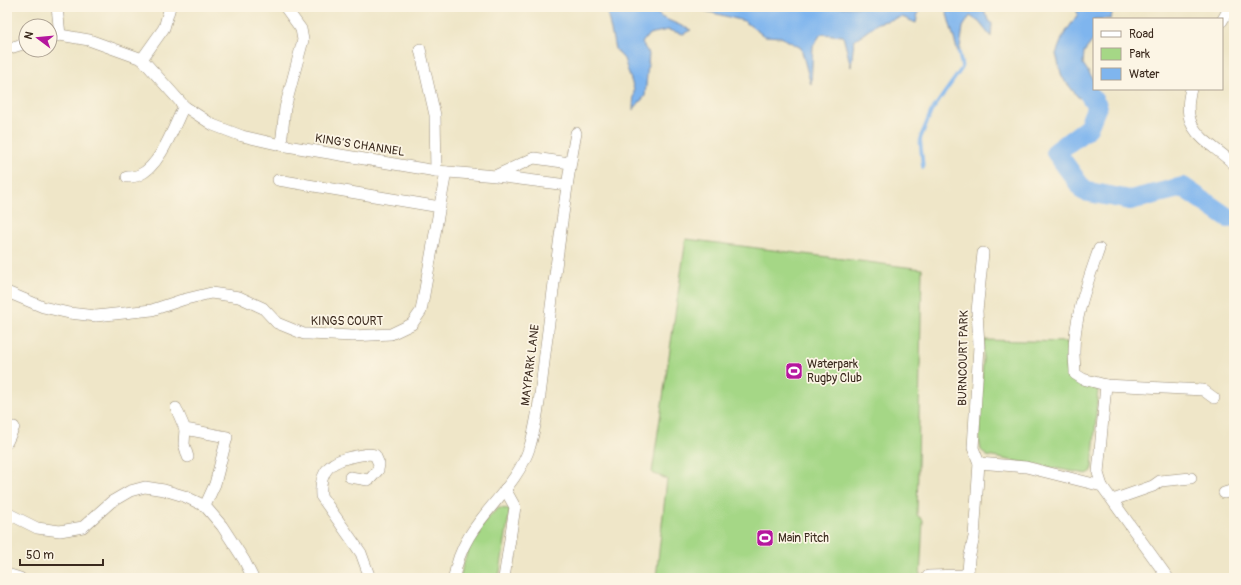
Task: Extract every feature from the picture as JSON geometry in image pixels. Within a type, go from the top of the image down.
[{"type":"street","points":[[56,18],[57,7]]},
{"type":"street","points":[[142,59],[164,28],[170,7]]},
{"type":"street","points":[[281,145],[285,108],[303,40],[301,29],[285,7]]},
{"type":"street","points":[[1223,19],[1230,7]]},
{"type":"street","name":"KING'S CHANNEL","points":[[58,36],[90,40],[142,59],[184,106],[213,125],[242,136],[281,145],[441,171],[567,185]]},
{"type":"street","points":[[7,49],[18,45]]},
{"type":"street","points":[[420,49],[435,115],[441,171]]},
{"type":"street","points":[[1191,90],[1188,104],[1190,123],[1194,130],[1207,143],[1234,164]]},
{"type":"street","points":[[127,177],[140,175],[150,168],[161,153],[184,106]]},
{"type":"street","name":"MAYPARK LANE","points":[[454,578],[460,554],[472,531],[483,515],[514,479],[524,460],[534,426],[570,163],[576,133]]},
{"type":"street","name":"KING'S CHANNEL","points":[[496,176],[534,158],[570,163]]},
{"type":"street","name":"KINGS COURT","points":[[7,292],[43,307],[69,313],[96,316],[152,310],[182,300],[211,293],[239,297],[263,308],[277,323],[304,334],[353,336],[391,334],[412,324],[421,312],[440,206],[441,171]]},
{"type":"street","points":[[278,180],[440,206]]},
{"type":"street","points":[[1099,249],[1087,283],[1078,322],[1074,351],[1075,374],[1083,379],[1106,385],[1203,390],[1214,398]]},
{"type":"street","name":"BURNCOURT PARK","points":[[979,462],[973,448],[979,346],[977,311],[983,253]]},
{"type":"street","points":[[1106,385],[1098,473],[1102,486],[1168,578]]},
{"type":"street","points":[[176,408],[185,429],[184,444],[188,458]]},
{"type":"street","points":[[7,442],[14,427]]},
{"type":"street","points":[[185,429],[227,437],[215,484],[205,506]]},
{"type":"street","points":[[350,477],[368,480],[371,478],[378,470],[379,464],[374,455],[369,453],[351,457],[331,465],[325,471],[321,479],[320,488],[321,496],[361,554],[370,578]]},
{"type":"street","points":[[928,576],[962,575],[968,572],[969,559],[974,537],[979,462],[1026,467],[1102,486]]},
{"type":"street","points":[[1112,500],[1153,486],[1160,480],[1191,478]]},
{"type":"street","points":[[7,513],[37,528],[60,532],[83,527],[111,502],[130,491],[145,487],[164,490],[184,496],[205,506],[223,528],[244,560],[253,578]]},
{"type":"street","points":[[504,578],[516,507],[505,489]]},
{"type":"street","points":[[7,574],[20,578]]},
{"type":"green space","name":"Waterpark Rugby Club","points":[[686,239],[922,269],[917,515],[923,520],[920,578],[656,578],[667,479],[652,473]]},
{"type":"green space","points":[[984,340],[1068,342],[1066,369],[1070,379],[1098,389],[1092,471],[1087,474],[987,456],[981,450],[979,439]]},
{"type":"green space","points":[[499,508],[510,509],[499,578],[460,578],[465,559],[478,531],[484,522]]},
{"type":"water","points":[[606,7],[659,7],[655,11],[661,17],[691,30],[683,34],[668,30],[649,34],[642,43],[649,54],[645,96],[633,110],[634,89],[624,59],[615,49]]},
{"type":"water","points":[[690,7],[923,7],[919,9],[916,23],[902,17],[878,23],[854,41],[851,67],[843,36],[821,34],[813,46],[811,85],[801,48],[781,37],[764,36],[744,21]]},
{"type":"water","points":[[945,7],[985,7],[985,14],[992,24],[991,37],[979,22],[970,16],[963,27],[959,56]]},
{"type":"water","points":[[1075,7],[1113,7],[1111,18],[1093,18],[1093,40],[1084,52],[1083,64],[1093,79],[1093,90],[1095,90],[1097,106],[1078,97],[1062,77],[1056,54],[1063,36],[1078,14]]},
{"type":"waterway","points":[[923,167],[920,139],[931,112],[962,68],[959,52]]},
{"type":"waterway","points":[[1082,83],[1097,106],[1088,128],[1056,152],[1084,191],[1130,200],[1183,187],[1228,218]]},
{"type":"place","name":"Waterpark Rugby Club","points":[[794,371]]},
{"type":"place","name":"Main Pitch","points":[[765,538]]}]
